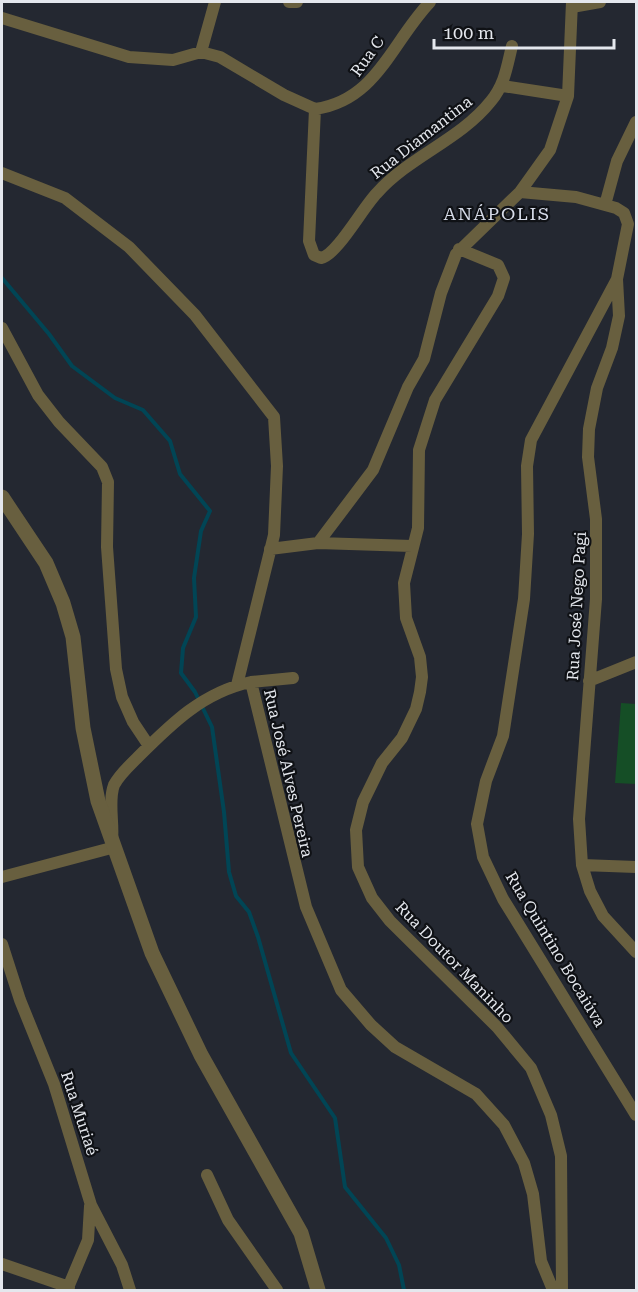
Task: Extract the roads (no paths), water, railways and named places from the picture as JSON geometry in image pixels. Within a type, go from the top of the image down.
[{"type":"street","points":[[201,52],[215,2]]},
{"type":"street","points":[[289,2],[297,2]]},
{"type":"street","name":"Rua C","points":[[315,109],[329,107],[360,93],[372,81],[414,19],[430,2]]},
{"type":"street","points":[[318,543],[373,470],[408,387],[424,359],[444,282],[459,249],[520,192],[550,150],[568,96],[572,4],[600,2]]},
{"type":"street","points":[[2,18],[129,57],[173,60],[201,52],[220,57],[284,95],[315,109]]},
{"type":"street","name":"Rua Diamantina","points":[[315,109],[309,241],[314,255],[321,258],[331,254],[358,215],[392,178],[476,118],[502,86],[512,46]]},
{"type":"street","points":[[502,86],[568,96]]},
{"type":"street","points":[[605,205],[616,160],[636,122]]},
{"type":"street","name":"Rua José Alves Pereira","points":[[2,173],[65,198],[129,247],[195,315],[267,405],[274,417],[276,510],[270,549],[237,685],[251,682],[306,907],[341,990],[371,1025],[395,1047],[476,1094],[504,1125],[524,1163],[533,1194],[541,1261],[553,1290]]},
{"type":"street","name":"Rua José Nego Pagi","points":[[520,192],[576,197],[605,205],[624,213],[628,224],[617,279],[619,316],[612,348],[597,388],[589,429],[588,457],[597,539],[596,599],[579,819],[582,865],[590,891],[603,916],[636,952]]},
{"type":"street","name":"Rua Doutor Maninho","points":[[459,249],[498,265],[504,278],[498,296],[435,400],[419,450],[418,528],[405,572],[404,595],[406,618],[420,657],[422,677],[420,692],[416,709],[402,738],[382,763],[363,802],[356,830],[358,867],[372,898],[390,921],[497,1027],[531,1068],[551,1116],[561,1156],[562,1290]]},
{"type":"street","name":"Rua Quintino Bocaiúva","points":[[617,279],[531,440],[527,466],[528,534],[524,599],[503,736],[486,781],[477,824],[483,857],[503,899],[636,1115]]},
{"type":"street","points":[[2,328],[38,395],[59,422],[102,467],[108,482],[107,547],[116,669],[122,697],[133,722],[149,746]]},
{"type":"street","points":[[2,497],[46,563],[63,603],[73,637],[89,762],[98,801],[152,952],[201,1055],[301,1233],[317,1289]]},
{"type":"street","points":[[270,549],[318,543],[412,546]]},
{"type":"street","points":[[589,681],[636,662]]},
{"type":"street","points":[[251,682],[293,678]]},
{"type":"street","points":[[113,844],[115,783],[168,725],[212,696],[237,685]]},
{"type":"street","points":[[2,878],[113,844]]},
{"type":"street","points":[[582,865],[636,867]]},
{"type":"street","name":"Rua Muriaé","points":[[2,944],[20,1000],[54,1084],[91,1205],[122,1265],[130,1290]]},
{"type":"street","points":[[207,1175],[228,1221],[277,1290]]},
{"type":"street","points":[[2,1264],[68,1289],[88,1240],[91,1205]]},
{"type":"waterway","points":[[2,278],[49,334],[72,366],[115,398],[143,410],[170,441],[180,474],[210,511],[201,531],[194,578],[196,617],[183,648],[181,673],[195,692],[212,727],[224,812],[229,872],[236,896],[249,912],[258,937],[291,1053],[335,1118],[345,1187],[386,1238],[399,1265],[404,1290]]},
{"type":"district","name":"ANÁPOLIS","points":[[497,214]]}]
